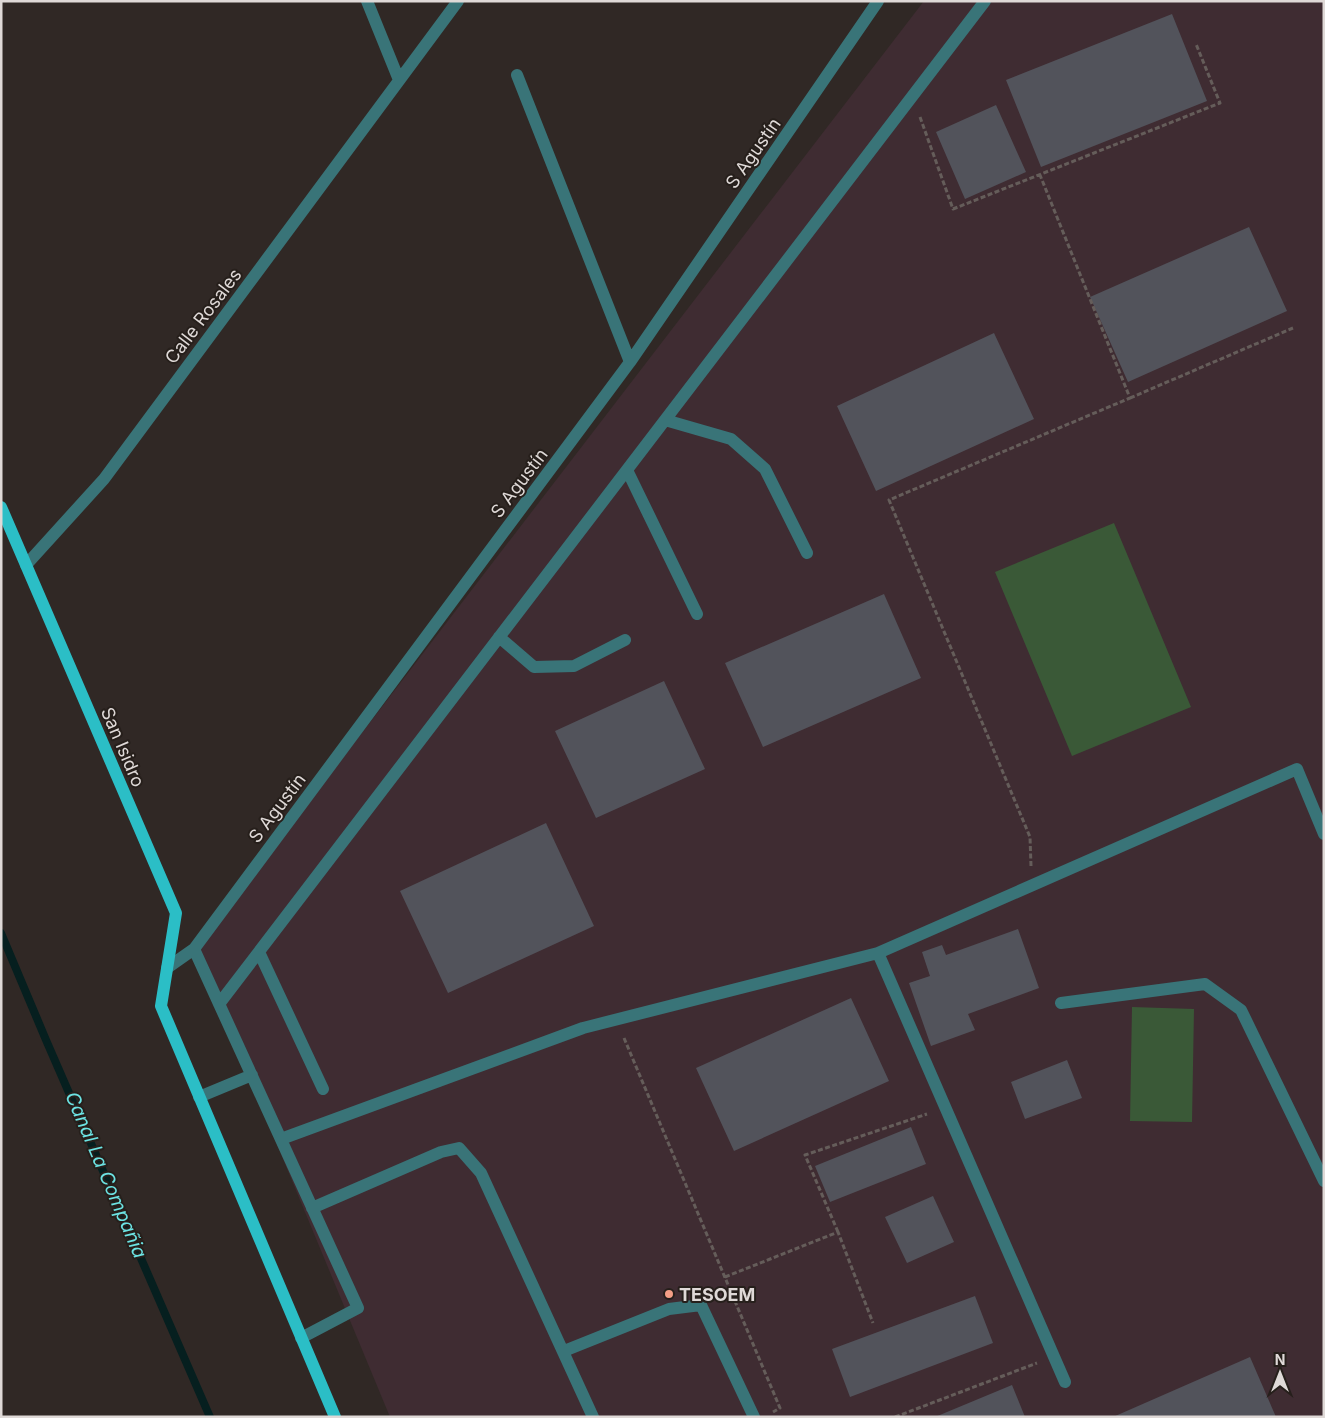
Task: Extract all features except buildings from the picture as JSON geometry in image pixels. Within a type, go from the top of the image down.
[{"type":"main road","name":"San Isidro","points":[[1,507],[176,913],[161,1006],[199,1097]]},
{"type":"main road","points":[[199,1097],[335,1417]]},
{"type":"street","points":[[367,1],[399,80]]},
{"type":"street","name":"Calle Rosales","points":[[26,565],[104,479],[458,1]]},
{"type":"street","name":"S Agustín","points":[[167,968],[194,949],[630,362],[878,1]]},
{"type":"street","points":[[219,1004],[985,1]]},
{"type":"street","points":[[517,75],[630,362]]},
{"type":"street","points":[[665,420],[731,439],[764,469],[807,553]]},
{"type":"street","points":[[627,470],[697,614]]},
{"type":"street","points":[[499,638],[534,667],[574,666],[625,640]]},
{"type":"street","points":[[281,1139],[583,1028],[878,953],[1298,769],[1324,834]]},
{"type":"street","points":[[194,949],[358,1308],[301,1338]]},
{"type":"street","points":[[259,952],[323,1089]]},
{"type":"street","points":[[878,953],[1065,1382]]},
{"type":"street","points":[[1061,1003],[1205,984],[1241,1010],[1324,1181]]},
{"type":"street","points":[[199,1097],[252,1075]]},
{"type":"street","points":[[312,1208],[440,1152],[459,1148],[481,1172],[593,1417]]},
{"type":"street","points":[[564,1351],[669,1309],[701,1305],[754,1417]]},
{"type":"path","points":[[912,96],[953,209],[1220,103],[1196,44]]},
{"type":"path","points":[[1040,175],[1130,398]]},
{"type":"path","points":[[1037,884],[1030,862],[1030,837],[889,500],[1293,328]]},
{"type":"path","points":[[616,1019],[780,1408],[771,1413]]},
{"type":"path","points":[[873,1323],[838,1232],[805,1155],[946,1108]]},
{"type":"path","points":[[724,1277],[838,1232]]},
{"type":"path","points":[[895,1417],[1054,1356]]},
{"type":"shaded area","points":[[924,1],[1324,1],[1324,1417],[390,1417],[196,949]]},
{"type":"green space","points":[[1114,523],[1191,707],[1072,756],[995,572]]},
{"type":"green space","points":[[1132,1007],[1194,1009],[1192,1122],[1130,1121]]},
{"type":"waterway","name":"Canal La Compañia","points":[[1,933],[210,1417]]},
{"type":"place","name":"TESOEM","points":[[669,1294]]}]
